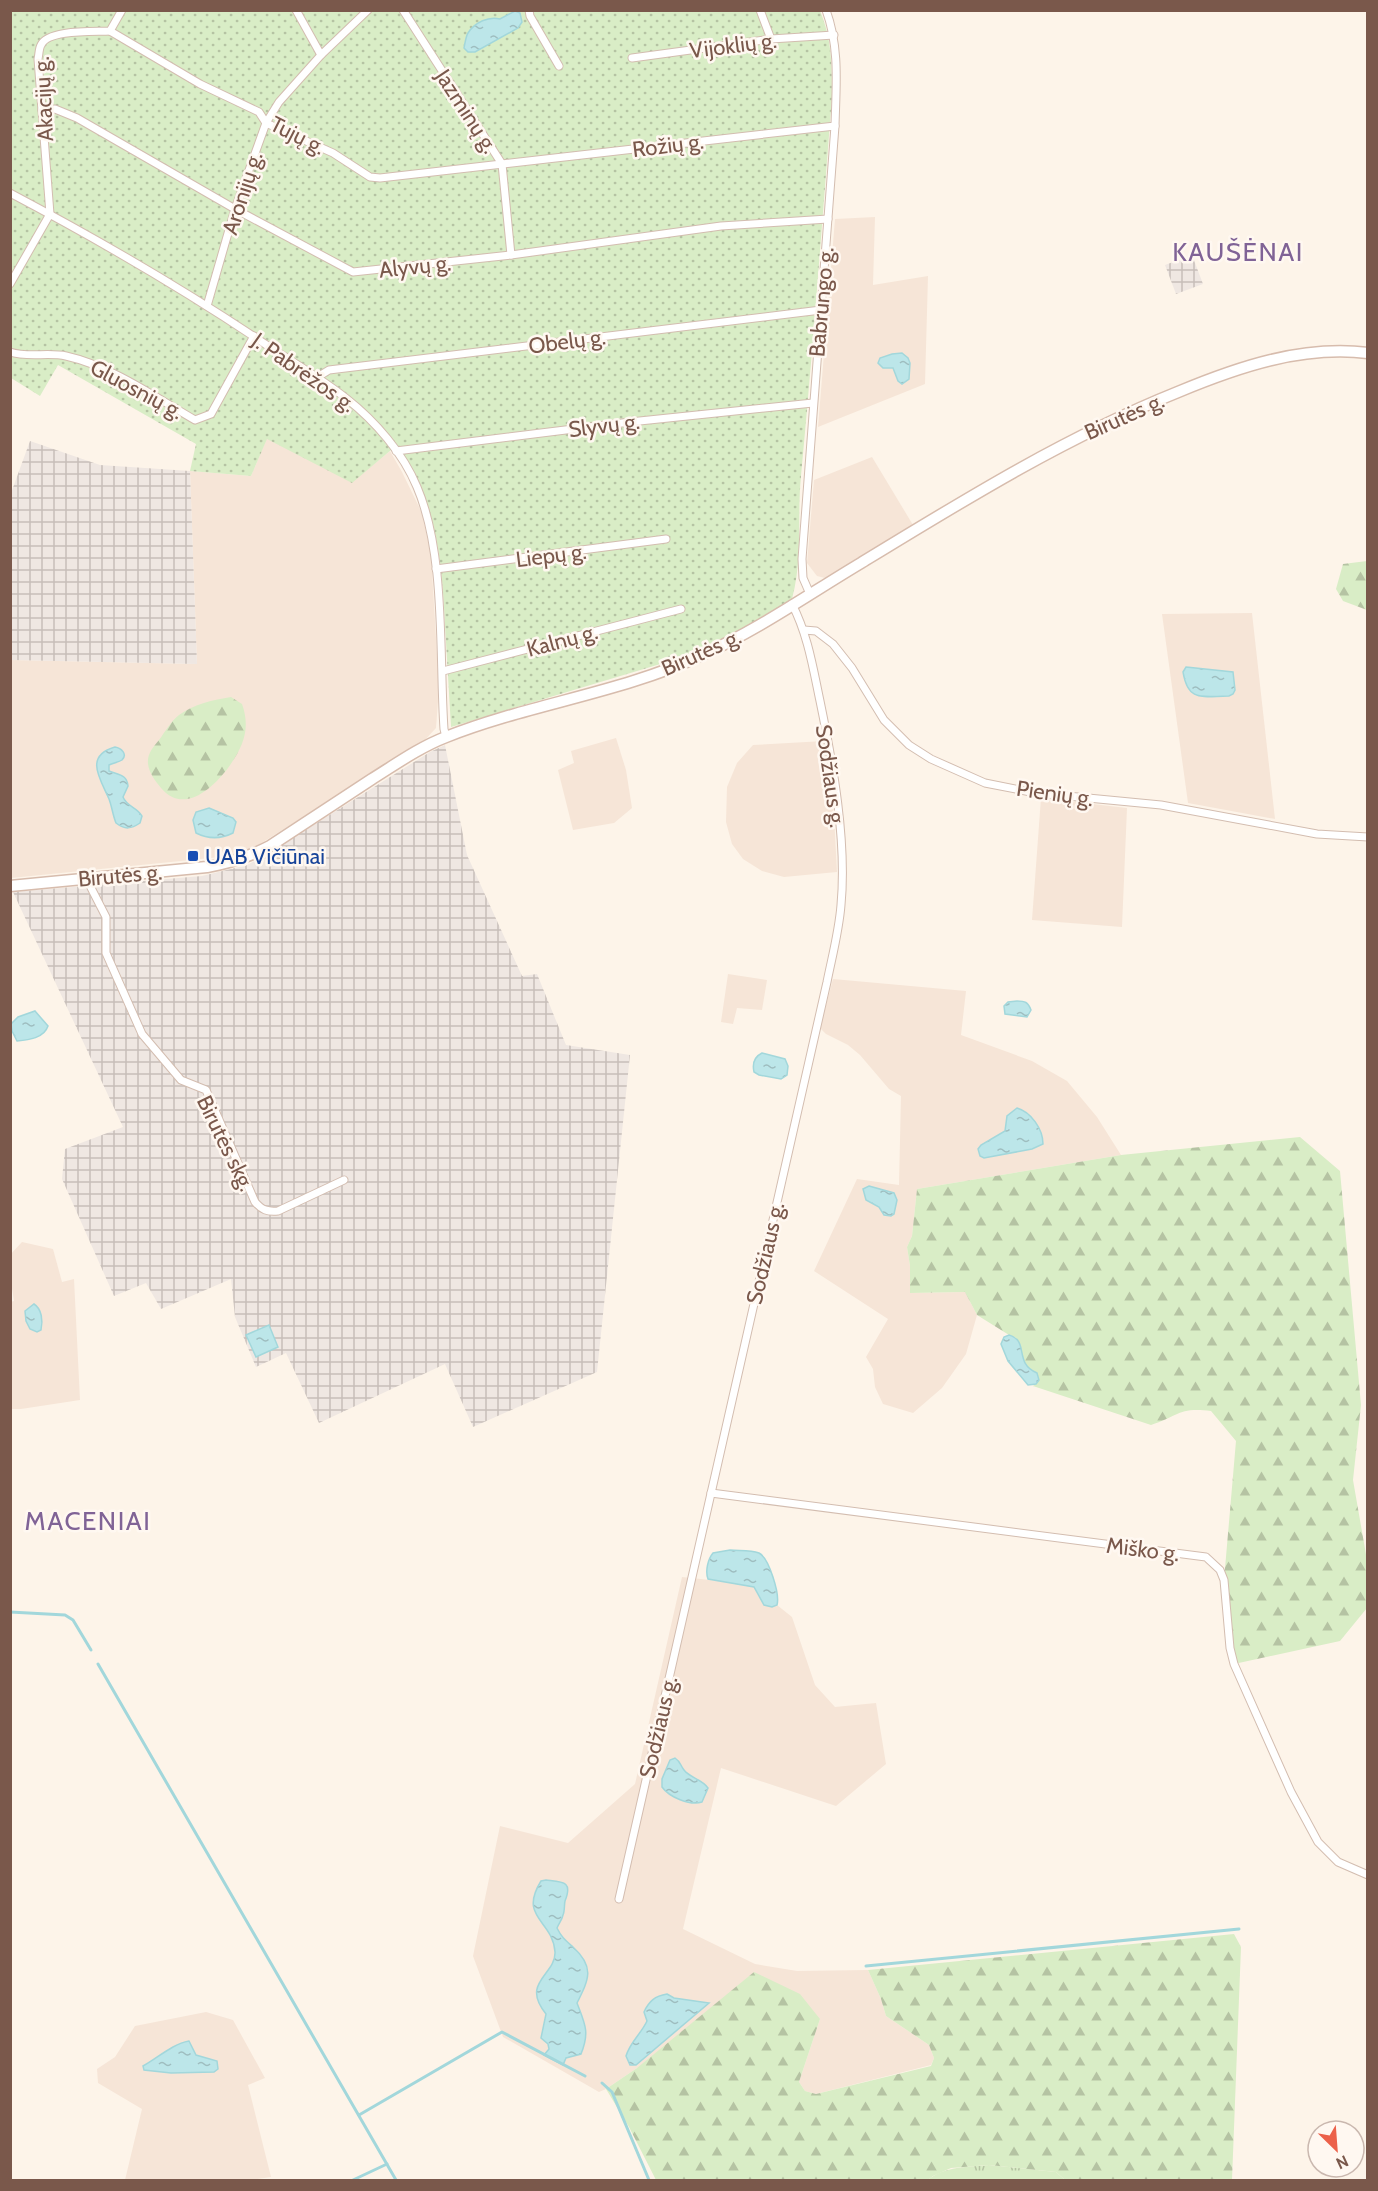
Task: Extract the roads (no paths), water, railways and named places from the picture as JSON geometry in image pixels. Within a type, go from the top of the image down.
[{"type":"main road","name":"Birutės g.","points":[[10,886],[207,867],[252,855],[270,846],[405,758],[446,737],[671,668],[723,645],[1034,460],[1140,407],[1215,378],[1275,359],[1328,351],[1368,352]]},
{"type":"street","points":[[110,31],[122,10]]},
{"type":"street","points":[[296,10],[321,55]]},
{"type":"street","name":"Aronijų g.","points":[[207,306],[235,209],[266,123],[279,102],[321,55],[368,10]]},
{"type":"street","name":"Jazminų g.","points":[[403,10],[502,165],[511,255]]},
{"type":"street","points":[[529,10],[530,16],[559,66]]},
{"type":"street","points":[[760,10],[771,39]]},
{"type":"street","name":"Babrungo g.","points":[[810,594],[803,578],[802,559],[835,126],[837,64],[834,35],[826,10]]},
{"type":"street","name":"Akacijų g.","points":[[50,214],[38,59],[40,45],[43,41],[58,34],[110,31]]},
{"type":"street","name":"Tujų g.","points":[[110,31],[200,84],[260,112],[266,123],[333,153],[370,177],[380,178],[502,165]]},
{"type":"street","name":"Vijoklių g.","points":[[632,58],[771,39],[834,35]]},
{"type":"street","name":"Alyvų g.","points":[[42,110],[55,109],[77,118],[235,209],[353,272],[511,255],[721,226],[828,219]]},
{"type":"street","name":"Rožių g.","points":[[502,165],[835,126]]},
{"type":"street","name":"J. Pabrėžos g.","points":[[10,193],[207,306],[254,336],[354,405],[396,451],[417,486],[424,505],[436,570],[443,671],[443,721],[446,737]]},
{"type":"street","points":[[10,284],[50,214]]},
{"type":"street","name":"Obelų g.","points":[[316,378],[329,370],[821,310]]},
{"type":"street","name":"Gluosnių g.","points":[[10,352],[18,355],[43,353],[66,356],[99,366],[195,420],[211,414],[254,336]]},
{"type":"street","name":"Slyvų g.","points":[[396,451],[630,422],[813,403]]},
{"type":"street","name":"Liepų g.","points":[[436,570],[666,539]]},
{"type":"street","name":"Sodžiaus g.","points":[[619,1899],[827,982],[841,907],[843,873],[836,790],[804,630],[792,604]]},
{"type":"street","name":"Kalnų g.","points":[[443,671],[681,609]]},
{"type":"street","name":"Pienių g.","points":[[804,630],[816,631],[832,644],[852,668],[884,720],[909,745],[931,759],[985,783],[1036,793],[1161,805],[1317,834],[1368,837]]},
{"type":"street","name":"Birutės skg.","points":[[86,878],[106,917],[106,953],[142,1034],[181,1080],[206,1090],[255,1202],[261,1209],[269,1212],[278,1211],[344,1180]]},
{"type":"street","name":"Miško g.","points":[[711,1493],[1206,1557],[1220,1570],[1224,1580],[1230,1648],[1234,1664],[1307,1823],[1326,1851],[1338,1862],[1368,1875]]},
{"type":"water","points":[[515,11],[520,13],[522,22],[518,28],[475,52],[468,52],[464,48],[467,34],[478,23],[487,19],[500,19]]},
{"type":"water","points":[[902,353],[910,363],[909,379],[902,384],[898,381],[893,368],[883,368],[878,363],[880,358]]},
{"type":"water","points":[[1186,667],[1233,672],[1235,690],[1233,694],[1198,696],[1189,689],[1185,682],[1183,672]]},
{"type":"water","points":[[115,747],[121,750],[124,758],[109,765],[109,771],[126,779],[128,786],[123,797],[142,816],[140,823],[125,828],[116,823],[97,769],[99,756]]},
{"type":"water","points":[[209,808],[233,818],[236,822],[233,833],[214,838],[196,833],[193,820],[196,812]]},
{"type":"water","points":[[1017,1001],[1029,1005],[1031,1010],[1027,1017],[1005,1014],[1004,1006],[1008,1002]]},
{"type":"water","points":[[35,1011],[48,1026],[46,1030],[36,1038],[17,1041],[11,1024],[18,1017]]},
{"type":"water","points":[[762,1053],[785,1059],[788,1066],[787,1075],[781,1079],[754,1072],[754,1061]]},
{"type":"water","points":[[1017,1108],[1027,1113],[1035,1122],[1041,1133],[1043,1144],[1032,1149],[984,1158],[980,1156],[978,1149],[981,1145],[1005,1131],[1007,1116]]},
{"type":"water","points":[[869,1186],[894,1193],[897,1200],[894,1214],[884,1215],[879,1207],[866,1200],[863,1189]]},
{"type":"water","points":[[34,1304],[39,1309],[42,1319],[41,1330],[37,1332],[30,1329],[26,1321],[25,1311]]},
{"type":"water","points":[[269,1325],[278,1347],[256,1357],[246,1335]]},
{"type":"water","points":[[1009,1335],[1019,1342],[1025,1364],[1037,1373],[1039,1380],[1036,1384],[1028,1385],[1008,1361],[1001,1344],[1004,1337]]},
{"type":"water","points":[[730,1550],[756,1552],[763,1556],[773,1577],[777,1605],[772,1607],[764,1605],[754,1587],[708,1579],[708,1565],[713,1553]]},
{"type":"water","points":[[675,1758],[687,1773],[708,1788],[702,1802],[692,1803],[680,1800],[662,1787],[662,1779],[670,1760]]},
{"type":"water","points":[[541,1881],[562,1882],[567,1886],[564,1913],[557,1928],[585,1961],[588,1974],[585,1987],[577,2003],[586,2034],[584,2046],[581,2054],[566,2058],[563,2065],[544,2055],[549,2049],[548,2044],[541,2038],[546,2014],[539,2003],[538,1986],[554,1960],[555,1952],[553,1941],[535,1911],[533,1903]]},
{"type":"water","points":[[667,1994],[674,1998],[709,2003],[636,2065],[630,2065],[626,2056],[647,2021],[644,2012],[646,2008],[659,1996]]},
{"type":"water","points":[[189,2041],[196,2055],[217,2061],[218,2069],[214,2072],[171,2073],[144,2070],[143,2066],[177,2045]]},
{"type":"waterway","points":[[10,1612],[65,1615],[73,1620],[91,1650]]},
{"type":"waterway","points":[[98,1664],[396,2180]]},
{"type":"waterway","points":[[866,1966],[1239,1929]]},
{"type":"waterway","points":[[359,2115],[502,2032],[585,2076]]},
{"type":"waterway","points":[[602,2083],[612,2092],[649,2180]]},
{"type":"waterway","points":[[353,2180],[387,2164]]},
{"type":"place","name":"UAB Vičiūnai","points":[[193,856]]},
{"type":"district","name":"KAUŠĖNAI","points":[[1238,252]]},
{"type":"district","name":"MACENIAI","points":[[88,1521]]}]
